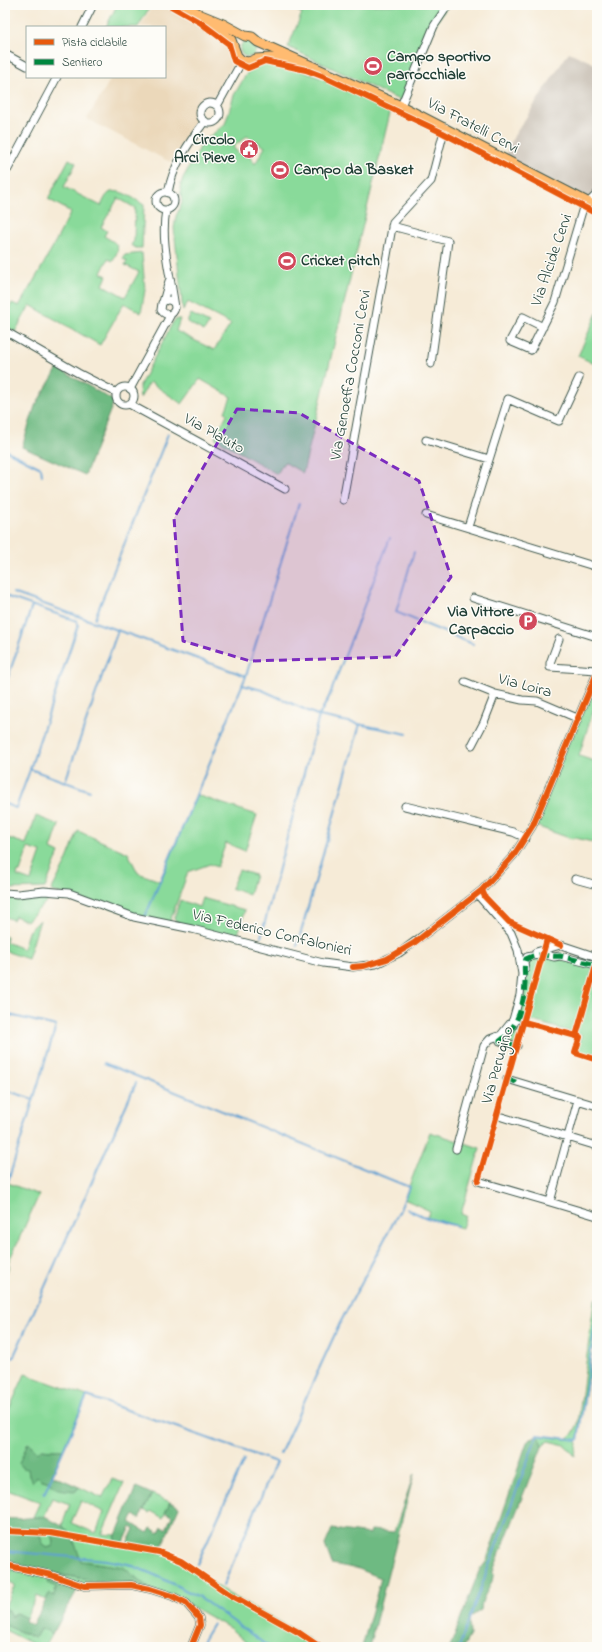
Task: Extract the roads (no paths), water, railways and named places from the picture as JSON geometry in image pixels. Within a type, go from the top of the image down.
[{"type":"main road","name":"Via Fratelli Cervi","points":[[183,5],[245,36],[252,37],[258,42],[445,127],[590,204]]},
{"type":"main road","name":"Via Fratelli Cervi","points":[[201,15],[231,40],[237,56],[242,61],[249,62],[256,59],[270,58],[311,65]]},
{"type":"main road","points":[[235,50],[239,40],[245,36]]},
{"type":"main road","points":[[256,59],[261,49],[258,42]]},
{"type":"street","points":[[82,26],[93,5]]},
{"type":"street","points":[[401,106],[434,26],[448,5]]},
{"type":"street","points":[[5,54],[26,65]]},
{"type":"street","points":[[217,106],[242,61]]},
{"type":"street","points":[[6,170],[53,78]]},
{"type":"street","points":[[209,103],[217,106],[220,110],[218,118],[212,122],[205,121],[201,116],[202,108],[209,103]]},
{"type":"street","points":[[168,193],[169,183],[181,158],[191,139],[205,121]]},
{"type":"street","name":"Via Genoeffa Cocconi Cervi","points":[[343,500],[393,222],[430,181],[445,127]]},
{"type":"street","points":[[130,389],[175,308],[164,221],[166,210],[172,206],[174,202],[172,196],[164,192],[159,194],[156,201],[158,207],[166,210]]},
{"type":"street","points":[[590,204],[597,194]]},
{"type":"street","name":"Via Alcide Cervi","points":[[543,327],[523,317],[510,341],[531,350],[543,327],[555,302],[590,204]]},
{"type":"street","points":[[392,226],[448,241],[431,364]]},
{"type":"street","points":[[158,338],[161,326],[161,306],[168,286],[170,272]]},
{"type":"street","points":[[163,302],[170,300],[174,303]]},
{"type":"street","points":[[162,312],[167,315],[171,314]]},
{"type":"street","name":"Via Plauto","points":[[5,331],[78,373],[115,392],[118,402],[123,405],[129,404],[285,489]]},
{"type":"street","points":[[468,527],[508,399],[559,421],[578,378]]},
{"type":"street","points":[[115,392],[123,387],[130,389],[134,397],[129,404]]},
{"type":"street","points":[[426,440],[489,459]]},
{"type":"street","points":[[426,515],[597,567]]},
{"type":"street","points":[[473,598],[597,637]]},
{"type":"street","name":"Via Federico Confalonieri","points":[[5,893],[18,894],[44,891],[69,893],[134,917],[198,931],[323,963],[353,967],[376,964],[399,953],[477,894],[503,868],[526,838],[553,779],[597,671],[556,669],[550,667],[550,663],[559,639]]},
{"type":"street","name":"Via Loira","points":[[465,682],[495,694],[522,700],[537,701],[577,718]]},
{"type":"street","points":[[472,745],[484,722],[495,694]]},
{"type":"street","points":[[405,806],[514,832],[526,838]]},
{"type":"street","points":[[575,879],[597,885]]},
{"type":"street","points":[[456,1149],[484,1046],[490,1039],[501,1035],[513,1020],[522,974],[519,955],[511,933],[477,894]]},
{"type":"street","points":[[519,955],[559,946],[597,956]]},
{"type":"street","points":[[517,1046],[500,1041],[512,1029],[523,1000],[525,984],[524,962],[526,959],[543,954],[554,957],[560,956],[596,966]]},
{"type":"street","name":"Via Perugino","points":[[507,1079],[597,1106]]},
{"type":"street","points":[[550,1202],[578,1100]]},
{"type":"street","points":[[502,1117],[597,1146]]},
{"type":"street","points":[[478,1181],[597,1216]]},
{"type":"street","points":[[5,1565],[51,1575],[84,1586],[131,1585],[172,1596],[186,1603],[199,1618],[200,1625],[191,1647]]},
{"type":"waterway","points":[[95,618],[168,434]]},
{"type":"waterway","points":[[5,450],[41,468],[42,475]]},
{"type":"waterway","points":[[145,917],[246,676],[299,503]]},
{"type":"waterway","points":[[242,685],[262,690],[319,716],[329,697],[390,538]]},
{"type":"waterway","points":[[414,552],[396,612],[473,644]]},
{"type":"waterway","points":[[13,593],[246,676]]},
{"type":"waterway","points":[[5,596],[77,621],[78,625],[30,769],[90,791]]},
{"type":"waterway","points":[[5,686],[32,606]]},
{"type":"waterway","points":[[65,782],[118,630]]},
{"type":"waterway","points":[[261,937],[319,716],[407,734]]},
{"type":"waterway","points":[[297,946],[360,724]]},
{"type":"waterway","points":[[5,804],[16,808],[30,770]]},
{"type":"waterway","points":[[5,1014],[56,1026],[5,1191]]},
{"type":"waterway","points":[[104,1063],[409,1187],[400,1210],[340,1323],[280,1454]]},
{"type":"waterway","points":[[13,1358],[136,1083]]},
{"type":"waterway","points":[[5,1090],[33,1099]]},
{"type":"waterway","points":[[407,1209],[427,1218],[457,1226]]},
{"type":"waterway","points":[[459,1647],[537,1435],[578,1440],[597,1310]]},
{"type":"waterway","points":[[44,1494],[87,1396],[276,1462],[223,1586]]},
{"type":"waterway","points":[[197,1564],[244,1460]]},
{"type":"waterway","points":[[5,1551],[106,1560],[128,1564],[157,1576],[199,1597],[269,1647]]},
{"type":"waterway","points":[[199,1647],[213,1624]]},
{"type":"place","name":"Campo sportivo parrocchiale","points":[[373,66]]},
{"type":"place","name":"Circolo Arci Pieve","points":[[249,149]]},
{"type":"place","name":"Campo da Basket","points":[[280,170]]},
{"type":"place","name":"Cricket pitch","points":[[287,261]]},
{"type":"place","name":"Via Vittore Carpaccio","points":[[528,621]]}]
